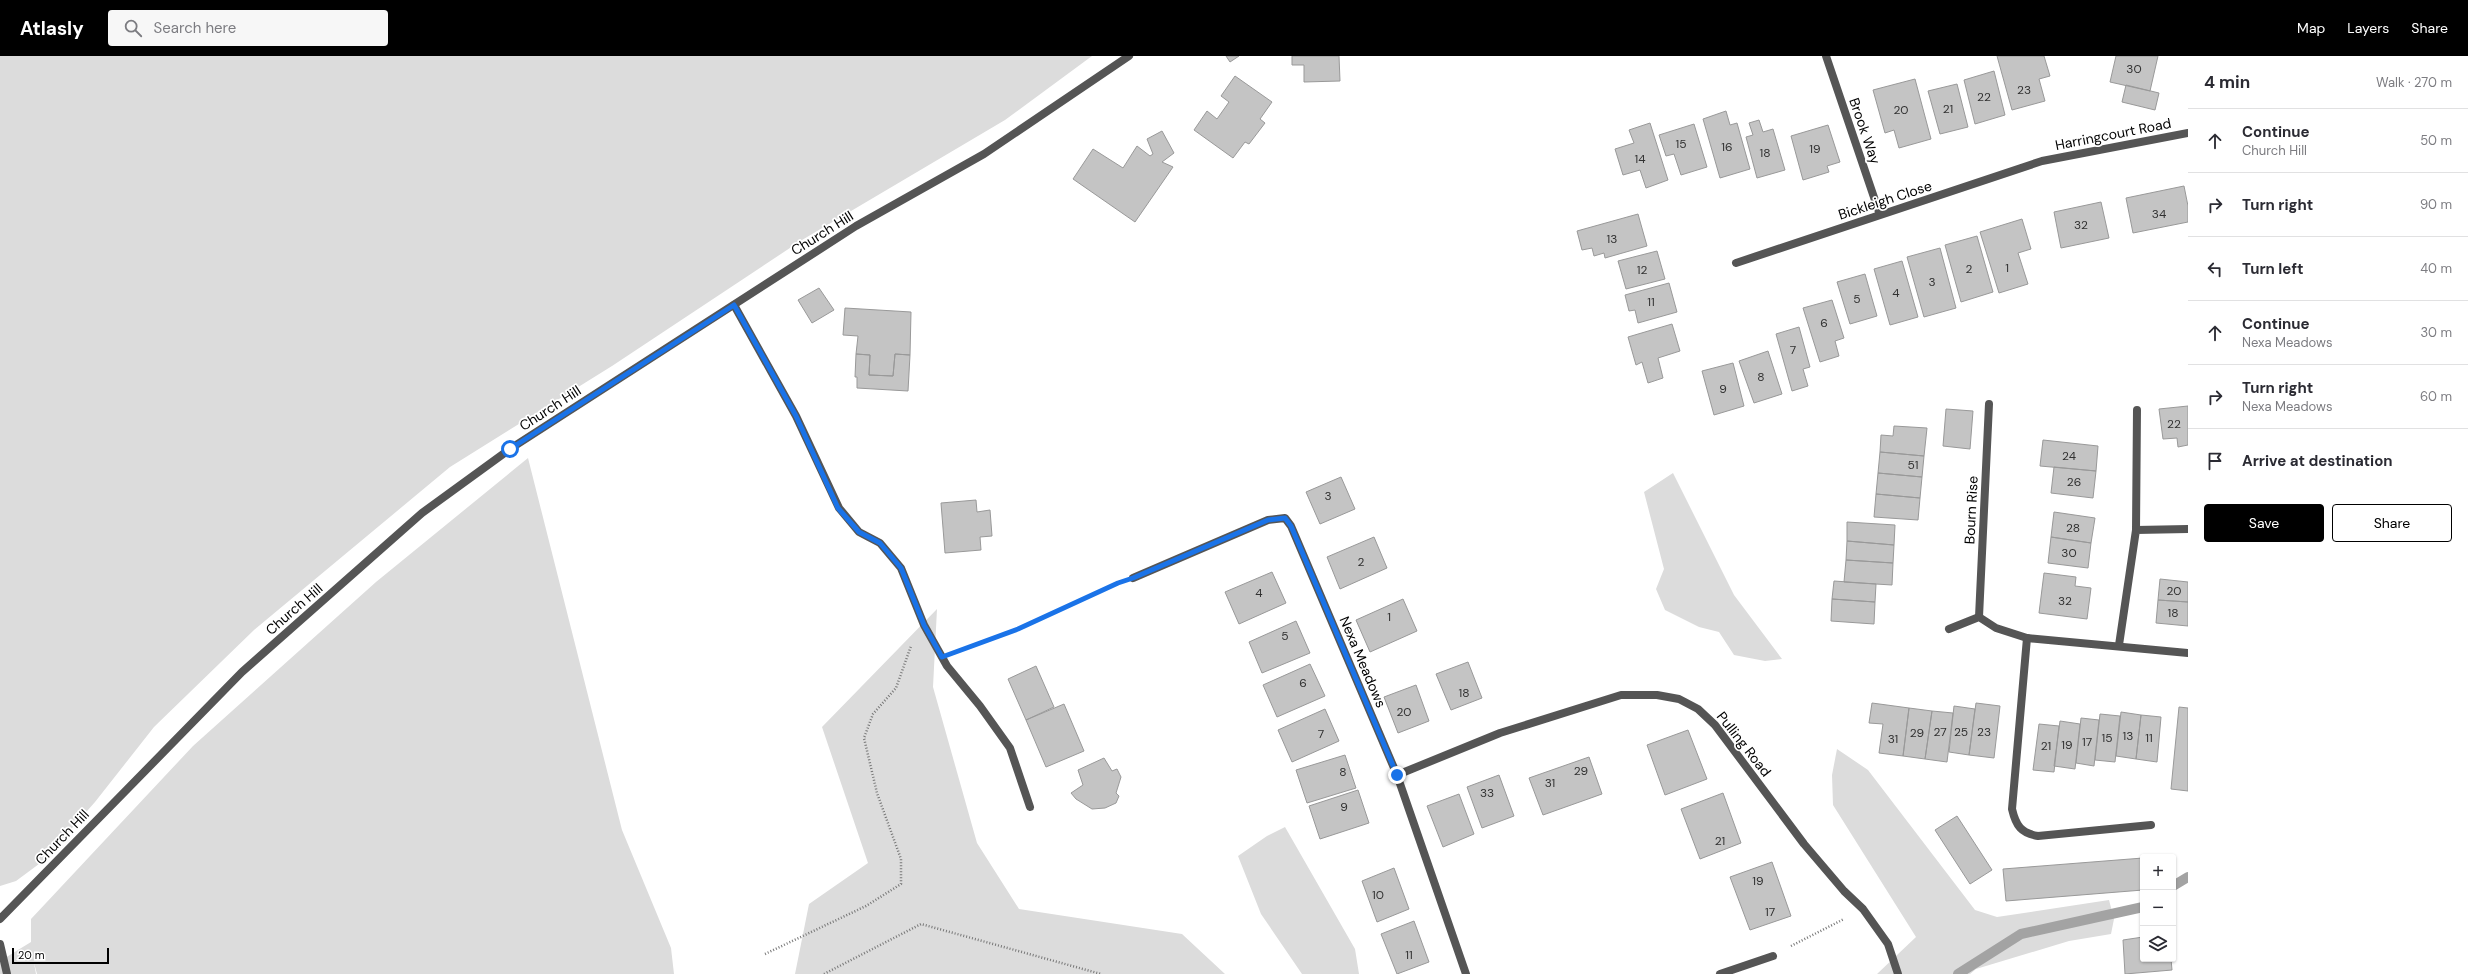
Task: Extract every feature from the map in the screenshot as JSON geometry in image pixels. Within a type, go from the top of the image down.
[{"type":"street","name":"Church Hill","points":[[0,919],[242,672],[422,513],[510,449],[856,226],[984,154],[1129,56]]},
{"type":"street","name":"Brook Way","points":[[1826,56],[1880,215]]},
{"type":"street","name":"Harringcourt Road","points":[[2042,161],[2188,133]]},
{"type":"street","name":"Bickleigh Close","points":[[1736,263],[2042,161]]},
{"type":"street","points":[[734,305],[796,416],[838,508],[859,532],[880,543],[901,568],[924,625],[942,657],[1010,748],[1030,807]]},
{"type":"street","name":"Bourn Rise","points":[[1979,617],[1990,404]]},
{"type":"street","points":[[2119,645],[2136,530],[2137,410]]},
{"type":"street","name":"Nexa Meadows","points":[[1133,578],[1268,520],[1285,518],[1291,526],[1397,775],[1466,974]]},
{"type":"street","points":[[2136,530],[2188,528]]},
{"type":"street","points":[[1949,629],[1979,617],[1996,628],[2027,638],[2188,652]]},
{"type":"street","points":[[2027,638],[2012,809],[2016,825],[2026,834],[2038,836],[2151,825]]},
{"type":"street","name":"Pulling Road","points":[[1397,775],[1500,733],[1621,695],[1657,695],[1679,699],[1698,710],[1715,725],[1804,844],[1844,891],[1862,909],[1888,944],[1898,974]]},
{"type":"street","points":[[0,944],[7,974]]},
{"type":"street","points":[[1720,974],[1773,956]]},
{"type":"path","points":[[942,657],[1018,629],[1118,583],[1133,578]]},
{"type":"path","points":[[766,954],[866,906],[901,884],[901,860],[877,793],[864,738],[873,714],[896,688],[909,654],[917,608]]},
{"type":"path","points":[[1773,956],[1862,909]]},
{"type":"path","points":[[824,974],[921,924],[1101,974]]},
{"type":"shaded area","points":[[0,56],[1092,56],[1005,120],[802,240],[612,366],[450,467],[254,630],[154,727],[95,802],[43,861],[16,881],[0,886]]},
{"type":"shaded area","points":[[528,458],[622,830],[671,948],[674,974],[37,974],[34,963],[36,974],[0,974],[0,961],[31,942],[31,919],[193,746],[376,582]]},
{"type":"shaded area","points":[[1673,473],[1734,595],[1782,659],[1765,661],[1734,655],[1719,632],[1699,627],[1665,610],[1656,589],[1664,569],[1644,492]]},
{"type":"shaded area","points":[[937,609],[933,687],[977,843],[1019,909],[1182,934],[1225,974],[795,974],[809,904],[868,863],[822,727]]},
{"type":"shaded area","points":[[1837,749],[1868,770],[1975,910],[1997,917],[2109,900],[2114,919],[2111,934],[2069,941],[1976,969],[1970,974],[1877,974],[1916,937],[1833,805],[1832,775]]},
{"type":"shaded area","points":[[1285,827],[1355,949],[1359,974],[1302,974],[1261,914],[1238,856],[1267,836]]},
{"type":"building","points":[[1226,56],[1239,56],[1230,62]]},
{"type":"building","points":[[1292,56],[1339,56],[1340,81],[1304,82],[1304,65],[1292,65]]},
{"type":"building","points":[[1997,56],[2044,56],[2050,76],[2039,79],[2045,101],[2012,110]]},
{"type":"building","points":[[2116,56],[2158,56],[2150,91],[2110,82]]},
{"type":"building","points":[[1994,71],[2005,115],[1975,124],[1964,80]]},
{"type":"building","points":[[1235,76],[1272,102],[1260,119],[1265,123],[1249,144],[1245,142],[1233,158],[1194,130],[1207,111],[1217,119],[1229,102],[1221,96]]},
{"type":"building","points":[[1915,79],[1931,139],[1899,148],[1894,130],[1885,133],[1873,90]]},
{"type":"building","points":[[1957,84],[1968,127],[1940,134],[1928,91]]},
{"type":"building","points":[[2126,85],[2159,93],[2155,110],[2122,102]]},
{"type":"building","points":[[1726,111],[1730,125],[1737,123],[1750,169],[1720,178],[1703,119]]},
{"type":"building","points":[[1759,120],[1763,132],[1773,129],[1785,170],[1757,178],[1746,137],[1753,135],[1749,123]]},
{"type":"building","points":[[1650,123],[1668,180],[1646,188],[1640,170],[1623,175],[1615,149],[1634,143],[1629,130]]},
{"type":"building","points":[[1694,124],[1707,167],[1681,175],[1674,154],[1666,156],[1659,135]]},
{"type":"building","points":[[1828,125],[1840,162],[1827,166],[1829,172],[1803,180],[1791,136]]},
{"type":"building","points":[[1162,131],[1174,153],[1162,162],[1173,167],[1135,222],[1073,179],[1093,149],[1123,168],[1137,146],[1150,156],[1153,154],[1147,139]]},
{"type":"building","points":[[2184,186],[2188,206],[2188,222],[2133,233],[2126,198]]},
{"type":"building","points":[[2101,202],[2109,238],[2061,248],[2054,212]]},
{"type":"building","points":[[1638,214],[1647,246],[1605,258],[1604,253],[1594,256],[1592,248],[1582,250],[1577,231]]},
{"type":"building","points":[[2022,219],[2031,249],[2018,253],[2028,284],[1999,293],[1980,232]]},
{"type":"building","points":[[1977,236],[1993,292],[1961,302],[1945,245]]},
{"type":"building","points":[[1940,248],[1956,308],[1924,317],[1907,257]]},
{"type":"building","points":[[1657,251],[1665,279],[1626,289],[1618,261]]},
{"type":"building","points":[[1902,261],[1918,317],[1890,325],[1874,269]]},
{"type":"building","points":[[1865,274],[1877,316],[1850,324],[1837,282]]},
{"type":"building","points":[[1669,283],[1677,312],[1638,323],[1635,310],[1629,311],[1625,295]]},
{"type":"building","points":[[819,288],[834,310],[812,323],[798,300]]},
{"type":"building","points":[[1832,300],[1844,338],[1835,341],[1839,356],[1820,362],[1803,308]]},
{"type":"building","points":[[845,308],[911,312],[910,355],[895,354],[893,376],[869,375],[870,355],[856,354],[858,336],[843,335]]},
{"type":"building","points":[[1672,324],[1680,351],[1658,358],[1663,378],[1648,383],[1642,362],[1636,365],[1628,337]]},
{"type":"building","points":[[1799,327],[1810,367],[1803,369],[1808,386],[1792,391],[1776,334]]},
{"type":"building","points":[[1768,351],[1782,394],[1754,403],[1739,361]]},
{"type":"building","points":[[856,354],[870,355],[869,375],[893,376],[895,354],[910,355],[908,391],[857,388],[857,377],[855,377]]},
{"type":"building","points":[[1733,363],[1744,406],[1714,415],[1702,371]]},
{"type":"building","points":[[2188,406],[2188,445],[2178,447],[2177,438],[2163,439],[2159,409]]},
{"type":"building","points":[[1946,409],[1973,411],[1970,449],[1943,446]]},
{"type":"building","points":[[1894,426],[1927,428],[1924,456],[1880,452],[1881,435],[1893,436]]},
{"type":"building","points":[[2043,440],[2098,446],[2096,471],[2040,466]]},
{"type":"building","points":[[1880,452],[1924,456],[1922,477],[1878,473]]},
{"type":"building","points":[[2054,467],[2096,471],[2093,498],[2051,493]]},
{"type":"building","points":[[1878,473],[1922,477],[1920,498],[1876,494]]},
{"type":"building","points":[[1341,477],[1355,509],[1320,524],[1306,492]]},
{"type":"building","points":[[1876,494],[1920,498],[1918,520],[1874,517]]},
{"type":"building","points":[[976,500],[977,512],[990,510],[992,536],[980,537],[981,550],[945,553],[941,503]]},
{"type":"building","points":[[2054,512],[2095,518],[2091,543],[2051,537]]},
{"type":"building","points":[[1847,522],[1895,525],[1894,545],[1847,541]]},
{"type":"building","points":[[1374,537],[1387,568],[1340,589],[1327,557]]},
{"type":"building","points":[[2051,537],[2091,543],[2088,568],[2048,563]]},
{"type":"building","points":[[1847,541],[1894,545],[1893,563],[1846,560]]},
{"type":"building","points":[[1846,560],[1893,563],[1892,585],[1844,582]]},
{"type":"building","points":[[1272,572],[1286,603],[1239,624],[1225,592]]},
{"type":"building","points":[[2044,573],[2076,577],[2075,586],[2091,588],[2087,619],[2039,613]]},
{"type":"building","points":[[2160,579],[2188,582],[2188,602],[2158,600]]},
{"type":"building","points":[[1834,581],[1876,584],[1875,602],[1832,599]]},
{"type":"building","points":[[1403,599],[1417,631],[1370,652],[1356,620]]},
{"type":"building","points":[[1832,599],[1875,602],[1874,624],[1831,621]]},
{"type":"building","points":[[2158,600],[2188,602],[2188,626],[2156,623]]},
{"type":"building","points":[[1296,621],[1310,653],[1262,673],[1249,642]]},
{"type":"building","points":[[1468,662],[1482,698],[1451,710],[1436,674]]},
{"type":"building","points":[[1310,664],[1325,696],[1277,717],[1263,685]]},
{"type":"building","points":[[1036,666],[1054,707],[1026,720],[1008,679]]},
{"type":"building","points":[[1416,685],[1429,721],[1398,733],[1384,697]]},
{"type":"building","points":[[1872,703],[1909,708],[1903,756],[1879,753],[1883,724],[1869,723]]},
{"type":"building","points":[[1976,703],[2000,706],[1994,758],[1969,755]]},
{"type":"building","points":[[1064,704],[1084,751],[1046,767],[1026,720]]},
{"type":"building","points":[[1954,706],[1975,709],[1969,755],[1949,752]]},
{"type":"building","points":[[2179,707],[2188,708],[2188,791],[2171,789]]},
{"type":"building","points":[[1909,708],[1932,711],[1925,759],[1903,756]]},
{"type":"building","points":[[1325,709],[1339,741],[1292,762],[1278,730]]},
{"type":"building","points":[[1932,711],[1953,713],[1947,762],[1925,759]]},
{"type":"building","points":[[2121,712],[2141,715],[2136,759],[2116,756]]},
{"type":"building","points":[[2100,714],[2120,716],[2115,762],[2095,760]]},
{"type":"building","points":[[2141,715],[2161,717],[2157,762],[2136,759]]},
{"type":"building","points":[[2081,718],[2099,720],[2094,766],[2076,763]]},
{"type":"building","points":[[2060,721],[2080,724],[2075,769],[2054,766]]},
{"type":"building","points":[[2039,724],[2059,726],[2054,772],[2033,770]]},
{"type":"building","points":[[1688,730],[1707,779],[1665,795],[1647,745]]},
{"type":"building","points":[[1345,755],[1356,788],[1307,803],[1296,770]]},
{"type":"building","points":[[1589,757],[1602,794],[1543,815],[1529,778]]},
{"type":"building","points":[[1104,758],[1112,771],[1117,769],[1121,777],[1116,793],[1119,796],[1116,803],[1105,808],[1092,809],[1076,799],[1071,793],[1083,785],[1078,770]]},
{"type":"building","points":[[1499,775],[1514,816],[1482,828],[1467,787]]},
{"type":"building","points":[[1358,790],[1369,823],[1320,839],[1309,806]]},
{"type":"building","points":[[1723,793],[1741,843],[1700,859],[1681,809]]},
{"type":"building","points":[[1459,794],[1474,834],[1443,847],[1427,806]]},
{"type":"building","points":[[1957,816],[1992,870],[1970,884],[1935,830]]},
{"type":"building","points":[[2140,858],[2140,890],[2006,901],[2003,869]]},
{"type":"building","points":[[1772,862],[1791,916],[1750,930],[1730,877]]},
{"type":"building","points":[[1394,868],[1409,909],[1377,922],[1362,881]]},
{"type":"building","points":[[1414,921],[1429,962],[1397,974],[1381,934]]},
{"type":"building","points":[[2140,937],[2140,962],[2171,962],[2172,970],[2125,974],[2123,940]]},
{"type":"waterway","points":[[2176,884],[2188,877]]},
{"type":"waterway","points":[[1958,974],[2021,934],[2140,908]]},
{"type":"route","points":[[510,449],[734,305],[771,374],[796,416],[838,508],[859,532],[880,543],[901,568],[924,625],[942,657],[1018,629],[1118,583],[1268,520],[1285,518],[1291,526],[1397,775]]}]
